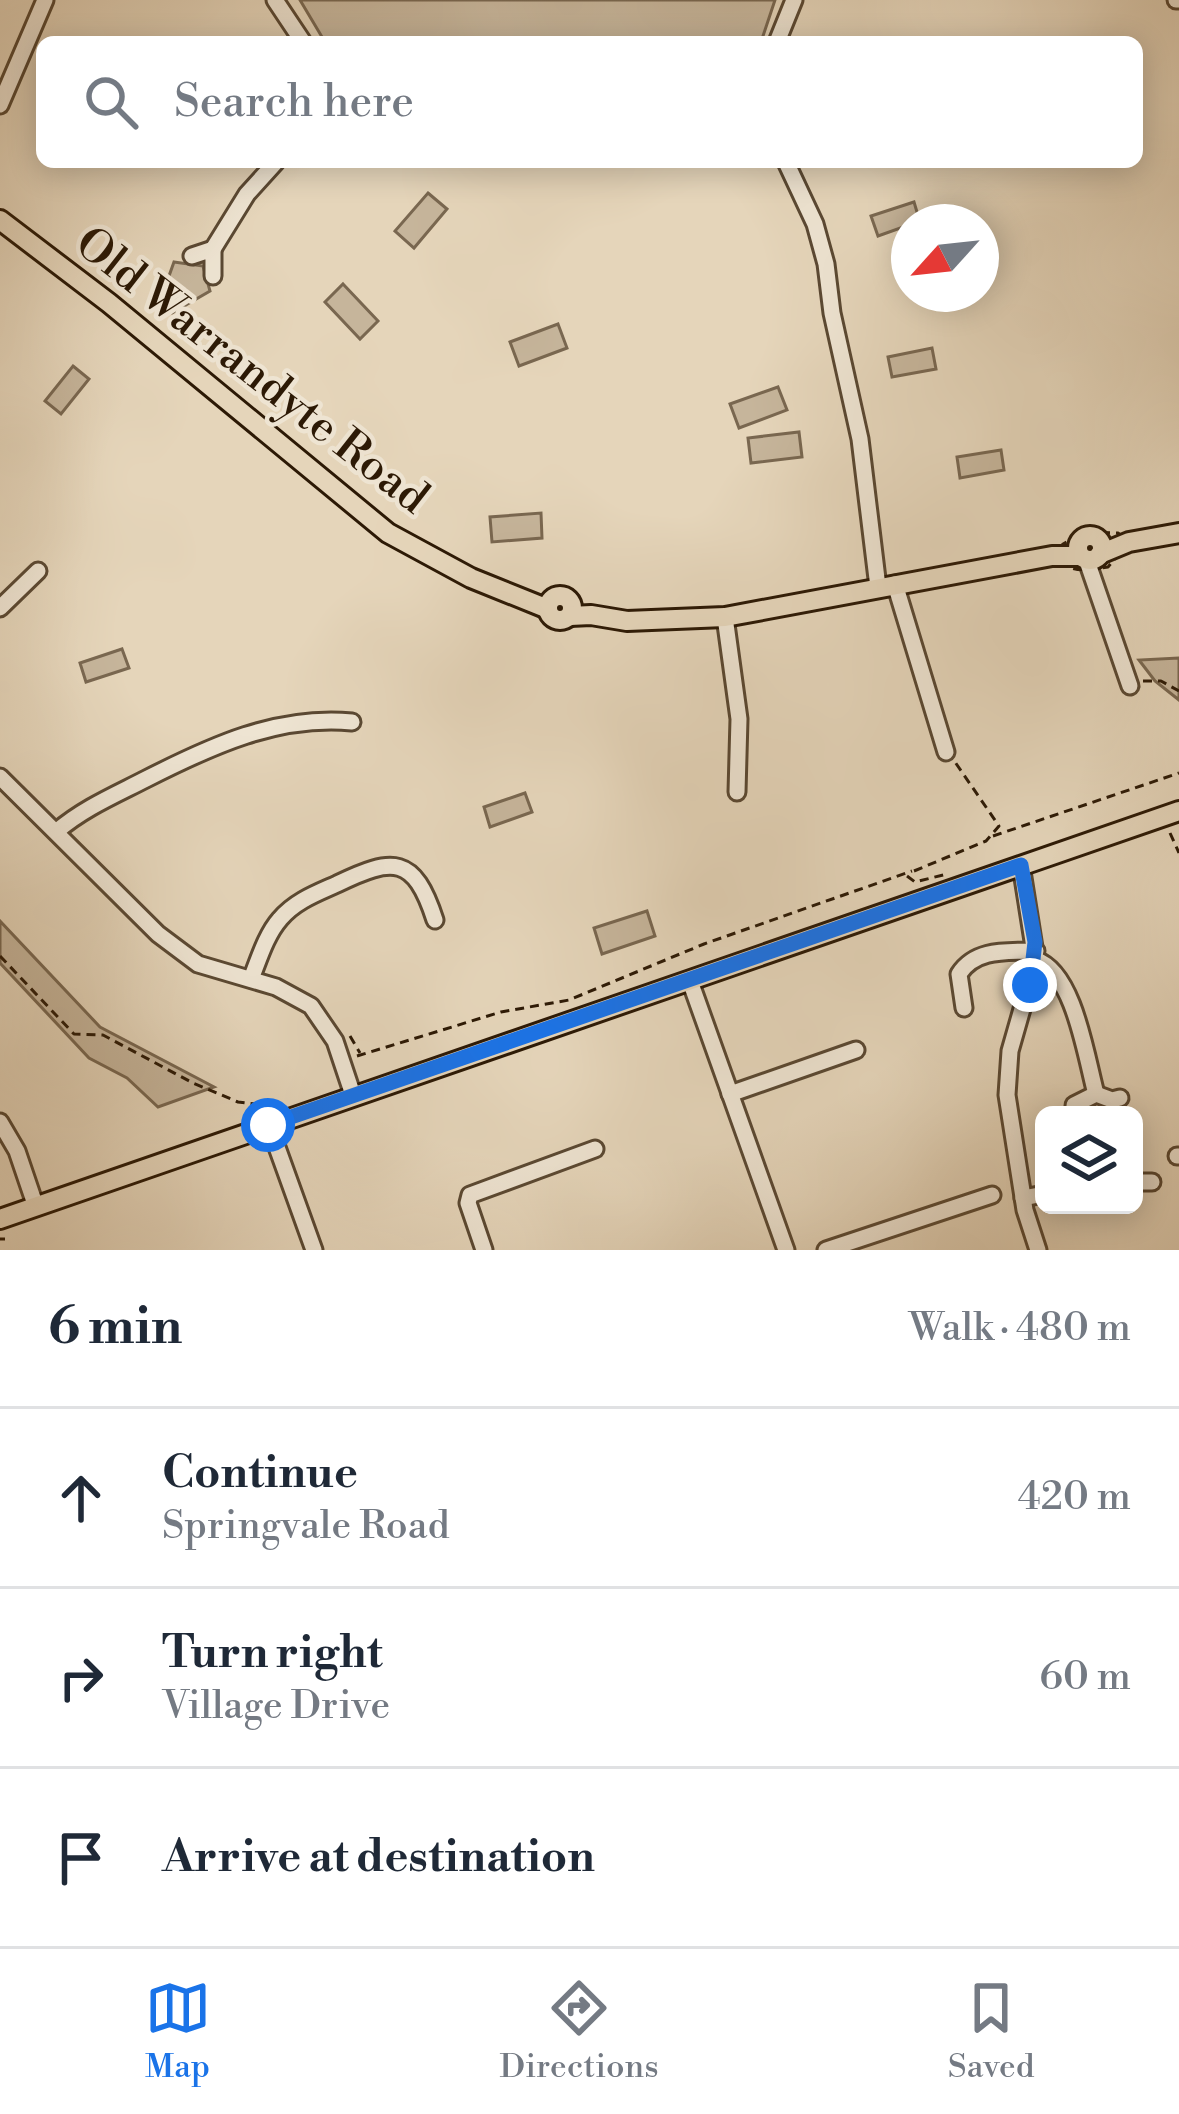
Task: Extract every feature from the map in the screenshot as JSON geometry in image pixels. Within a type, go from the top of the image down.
[{"type":"main road","name":"Old Warrandyte Road","points":[[0,220],[109,303],[388,533],[471,578],[529,599],[626,621],[725,617],[1090,552]]},
{"type":"main road","points":[[1090,552],[1179,532]]},
{"type":"main road","points":[[2,1232],[36,1207],[1179,811]]},
{"type":"street","points":[[0,105],[45,0]]},
{"type":"street","points":[[275,0],[299,36]]},
{"type":"street","points":[[779,36],[794,0]]},
{"type":"street","points":[[214,276],[213,249],[247,194],[271,168]]},
{"type":"street","points":[[789,168],[815,224],[826,264],[887,585],[946,752]]},
{"type":"street","points":[[192,256],[213,249]]},
{"type":"street","points":[[1090,552],[1130,686]]},
{"type":"street","points":[[0,608],[38,571]]},
{"type":"street","points":[[725,617],[739,719],[737,792]]},
{"type":"street","points":[[58,831],[79,813],[203,749],[291,724],[352,722]]},
{"type":"street","points":[[0,777],[158,934],[198,964],[251,979],[311,1006],[327,1026],[352,1096]]},
{"type":"street","points":[[251,979],[266,944],[289,910],[377,865],[396,864],[412,874],[426,892],[434,920]]},
{"type":"street","points":[[1021,865],[1036,955],[1006,1073],[1022,1198],[1038,1250]]},
{"type":"street","points":[[964,1008],[959,974],[969,961],[997,952],[1036,955],[1067,990],[1096,1094]]},
{"type":"street","points":[[690,981],[786,1250]]},
{"type":"street","points":[[730,1094],[856,1050]]},
{"type":"street","points":[[1074,1105],[1096,1094],[1120,1098]]},
{"type":"street","points":[[0,1122],[17,1151],[36,1207]]},
{"type":"street","points":[[268,1125],[314,1250]]},
{"type":"street","points":[[484,1250],[468,1203],[470,1195],[596,1149]]},
{"type":"street","points":[[1143,1182],[1152,1182]]},
{"type":"street","points":[[826,1250],[992,1195]]},
{"type":"street","points":[[1022,1198],[1035,1196]]},
{"type":"path","points":[[1052,556],[1086,532],[1118,533],[1129,542]]},
{"type":"path","points":[[1130,686],[1148,679],[1179,691]]},
{"type":"path","points":[[946,752],[999,826],[991,836]]},
{"type":"path","points":[[964,886],[959,872],[915,882],[907,875],[991,836],[1179,772]]},
{"type":"path","points":[[1168,831],[1179,853]]},
{"type":"path","points":[[341,1061],[501,1012],[569,1000],[704,944],[857,887],[912,872]]},
{"type":"path","points":[[0,956],[74,1034],[103,1035],[238,1102],[273,1103],[268,1125]]},
{"type":"path","points":[[350,1036],[361,1054]]},
{"type":"shaded area","points":[[300,0],[775,0],[763,36],[321,36]]},
{"type":"shaded area","points":[[428,193],[447,209],[414,248],[395,231]]},
{"type":"shaded area","points":[[891,209],[891,231],[878,236],[871,216]]},
{"type":"shaded area","points":[[174,262],[203,266],[210,291],[172,313],[159,304]]},
{"type":"shaded area","points":[[343,284],[378,321],[360,339],[325,302]]},
{"type":"shaded area","points":[[558,324],[567,348],[519,366],[510,342]]},
{"type":"shaded area","points":[[932,348],[936,369],[892,377],[888,357]]},
{"type":"shaded area","points":[[73,366],[89,379],[61,414],[45,401]]},
{"type":"shaded area","points":[[778,387],[787,410],[739,428],[730,404]]},
{"type":"shaded area","points":[[799,432],[802,457],[751,463],[748,438]]},
{"type":"shaded area","points":[[1001,450],[1004,470],[960,478],[957,457]]},
{"type":"shaded area","points":[[541,513],[542,538],[492,542],[490,517]]},
{"type":"shaded area","points":[[122,649],[129,668],[86,682],[80,663]]},
{"type":"shaded area","points":[[1179,658],[1179,700],[1139,660]]},
{"type":"shaded area","points":[[525,793],[532,812],[490,827],[484,807]]},
{"type":"shaded area","points":[[647,911],[655,936],[602,954],[594,928]]},
{"type":"shaded area","points":[[0,921],[100,1027],[214,1087],[158,1107],[127,1078],[89,1058],[0,963]]},
{"type":"route","points":[[268,1125],[1021,865],[1035,942],[1030,985]]}]
